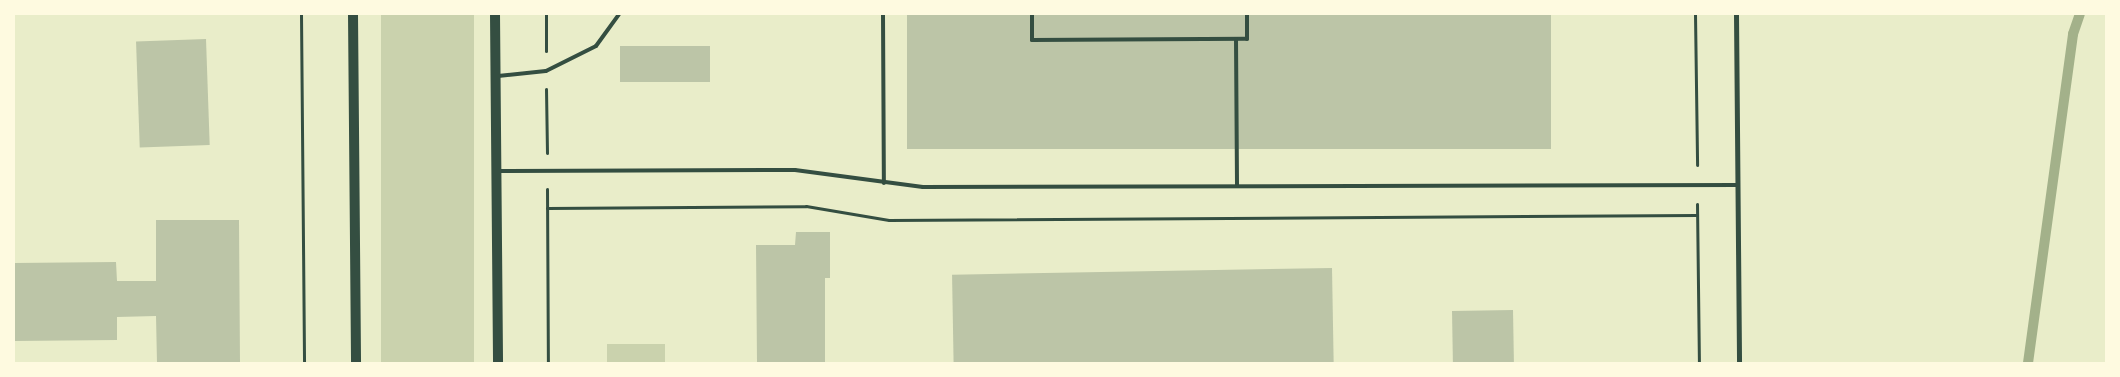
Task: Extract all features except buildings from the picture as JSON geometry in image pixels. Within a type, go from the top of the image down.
[{"type":"main road","points":[[353,14],[356,363]]},
{"type":"main road","points":[[495,14],[498,363]]},
{"type":"street","points":[[1736,14],[1739,363]]},
{"type":"lane","points":[[496,76],[546,71],[596,46],[619,14]]},
{"type":"lane","points":[[883,14],[884,183]]},
{"type":"lane","points":[[1032,14],[1032,40],[1247,39],[1247,14]]},
{"type":"lane","points":[[1236,39],[1237,186]]},
{"type":"lane","points":[[497,171],[794,170],[923,187],[1737,185]]},
{"type":"path","points":[[301,14],[304,363]]},
{"type":"path","points":[[547,208],[806,206],[889,220],[1697,215]]},
{"type":"green space","points":[[381,14],[474,14],[474,363],[381,363]]},
{"type":"green space","points":[[607,344],[665,344],[665,363],[607,363]]},
{"type":"waterway","points":[[2028,363],[2073,34],[2080,14]]}]
